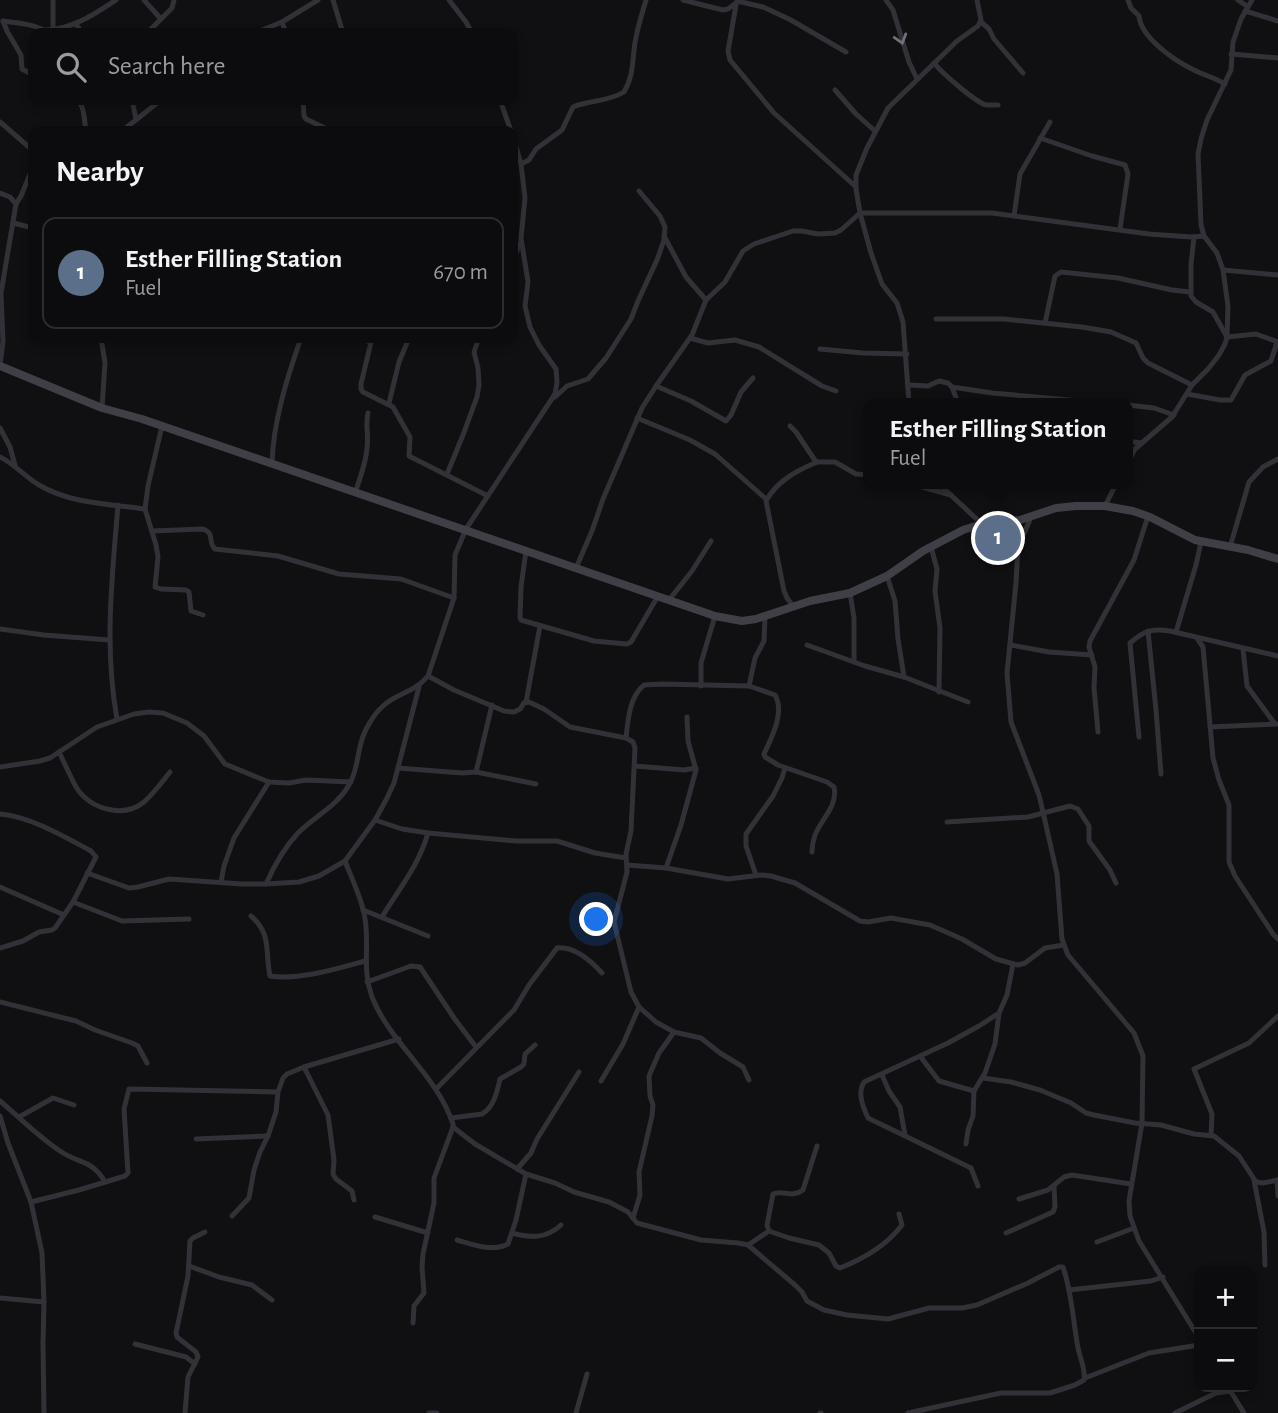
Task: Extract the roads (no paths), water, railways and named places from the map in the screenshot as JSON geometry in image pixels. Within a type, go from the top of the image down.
[{"type":"street","points":[[49,28],[53,0]]},
{"type":"street","points":[[61,28],[76,24],[116,0]]},
{"type":"street","points":[[144,0],[161,19]]},
{"type":"street","points":[[152,28],[172,8],[174,0]]},
{"type":"street","points":[[267,28],[318,0]]},
{"type":"street","points":[[333,0],[342,28]]},
{"type":"street","points":[[449,0],[469,28]]},
{"type":"street","points":[[521,164],[562,130],[573,107],[624,92],[631,76],[634,46],[646,0]]},
{"type":"street","points":[[683,0],[719,10],[728,9],[737,2],[763,7],[846,52]]},
{"type":"street","points":[[886,0],[893,10],[917,79]]},
{"type":"street","points":[[909,398],[907,354],[900,311],[882,284],[860,213],[855,186],[857,173],[888,108],[981,22],[977,0]]},
{"type":"street","points":[[1128,0],[1149,37],[1161,48],[1178,62],[1225,84]]},
{"type":"street","points":[[1238,0],[1247,9],[1278,21]]},
{"type":"street","points":[[1133,453],[1174,415],[1192,385],[1219,355],[1227,337],[1228,306],[1223,270],[1217,253],[1204,236],[1201,225],[1198,154],[1207,120],[1231,70],[1231,54],[1241,19],[1252,0]]},
{"type":"street","points":[[737,2],[728,51],[730,60],[774,113],[855,186]]},
{"type":"street","points":[[2,21],[35,28]]},
{"type":"street","points":[[2,21],[21,55],[22,69],[28,72]]},
{"type":"street","points":[[282,22],[284,28]]},
{"type":"street","points":[[981,22],[1023,73]]},
{"type":"street","points":[[76,24],[79,28]]},
{"type":"street","points":[[1231,54],[1278,58]]},
{"type":"street","points":[[934,63],[947,77],[979,101],[986,105],[998,105]]},
{"type":"street","points":[[835,90],[875,131]]},
{"type":"street","points":[[82,105],[85,126]]},
{"type":"street","points":[[133,105],[136,119]]},
{"type":"street","points":[[128,126],[154,105]]},
{"type":"street","points":[[303,105],[306,119],[321,126]]},
{"type":"street","points":[[502,105],[509,126]]},
{"type":"street","points":[[0,122],[28,146]]},
{"type":"street","points":[[1014,216],[1019,178],[1050,122]]},
{"type":"street","points":[[1040,138],[1127,167],[1120,229]]},
{"type":"street","points":[[518,154],[525,198],[518,238]]},
{"type":"street","points":[[28,180],[16,204],[0,293],[3,341],[0,366],[102,408],[466,529],[715,616],[742,621],[850,593],[887,576],[963,530],[982,524],[1032,516],[1056,508],[1105,506],[1133,511],[1201,542],[1248,550],[1278,559]]},
{"type":"street","points":[[87,873],[129,888],[169,879],[266,884],[299,882],[319,876],[345,861],[375,820],[394,783],[420,686],[428,676],[454,598],[455,555],[466,529],[553,399],[567,386],[589,379],[606,358],[631,318],[657,260],[664,227],[660,216],[639,191]]},
{"type":"street","points":[[0,192],[16,204]]},
{"type":"street","points":[[576,568],[637,418],[695,331],[706,300],[725,282],[738,257],[747,248],[796,231],[835,233],[860,213],[979,212],[1149,234],[1204,236]]},
{"type":"street","points":[[13,223],[28,227]]},
{"type":"street","points":[[664,236],[686,277],[706,300]]},
{"type":"street","points":[[1194,237],[1191,292],[1194,300],[1213,313],[1227,337]]},
{"type":"street","points":[[518,247],[528,277],[525,304],[530,327],[556,372],[557,386],[553,399]]},
{"type":"street","points":[[1223,270],[1278,275]]},
{"type":"street","points":[[1045,323],[1055,276],[1061,272],[1118,278],[1162,289],[1191,292]]},
{"type":"street","points":[[936,319],[1004,319],[1107,330],[1136,342],[1148,363],[1192,385]]},
{"type":"street","points":[[1187,394],[1232,400],[1245,375],[1271,361],[1278,342],[1256,334],[1227,337]]},
{"type":"street","points":[[690,338],[708,343],[735,340],[759,347],[821,386],[836,391]]},
{"type":"street","points":[[102,343],[104,363],[102,408]]},
{"type":"street","points":[[272,464],[277,423],[299,343]]},
{"type":"street","points":[[370,343],[361,389],[394,408],[409,432],[409,456],[488,496]]},
{"type":"street","points":[[389,403],[399,362],[407,343]]},
{"type":"street","points":[[447,474],[477,397],[478,368],[474,352],[477,343]]},
{"type":"street","points":[[820,349],[907,354]]},
{"type":"street","points":[[656,386],[727,421],[741,392],[753,378]]},
{"type":"street","points":[[909,385],[928,386],[941,381],[950,383],[956,398]]},
{"type":"street","points":[[952,387],[1048,398]]},
{"type":"street","points":[[1133,406],[1154,408],[1174,415]]},
{"type":"street","points":[[355,493],[367,454],[368,413]]},
{"type":"street","points":[[637,418],[690,440],[715,454],[766,499]]},
{"type":"street","points":[[162,426],[145,509],[158,557],[155,587],[186,590],[191,611],[202,615]]},
{"type":"street","points":[[790,426],[817,462]]},
{"type":"street","points":[[0,428],[10,447],[15,465]]},
{"type":"street","points":[[1133,442],[1141,443]]},
{"type":"street","points":[[0,457],[15,465],[39,485],[66,497],[145,509]]},
{"type":"street","points":[[1230,547],[1249,482],[1266,465],[1278,459]]},
{"type":"street","points":[[793,606],[784,591],[766,499],[784,479],[817,462],[835,462],[856,474],[863,475]]},
{"type":"street","points":[[930,489],[952,495]]},
{"type":"street","points":[[945,489],[982,524]]},
{"type":"street","points":[[1105,506],[1114,489]]},
{"type":"street","points":[[117,719],[112,691],[109,640],[118,505]]},
{"type":"street","points":[[1018,546],[1032,516]]},
{"type":"street","points":[[1098,732],[1095,667],[1089,645],[1092,635],[1135,560],[1148,516]]},
{"type":"street","points":[[1010,521],[1018,546],[1007,673],[1011,722],[1043,812],[1056,874],[1064,945],[1069,957],[1134,1033],[1140,1045],[1144,1069],[1142,1123],[1128,1205],[1139,1241],[1194,1330]]},
{"type":"street","points":[[152,531],[203,529],[211,534],[212,546],[215,549],[278,556],[339,574],[401,579],[454,598]]},
{"type":"street","points":[[669,600],[711,541]]},
{"type":"street","points":[[1176,632],[1201,542]]},
{"type":"street","points":[[931,547],[937,569],[939,692]]},
{"type":"street","points":[[526,551],[520,619],[540,626],[594,641],[626,644],[631,642],[658,596]]},
{"type":"street","points":[[887,576],[895,601],[904,677]]},
{"type":"street","points":[[850,593],[854,618],[854,662]]},
{"type":"street","points":[[701,686],[702,658],[715,616]]},
{"type":"street","points":[[749,686],[755,658],[764,641],[765,617]]},
{"type":"street","points":[[428,676],[454,690],[510,712],[520,709],[526,702],[540,626]]},
{"type":"street","points":[[1139,737],[1130,643],[1148,631],[1155,628],[1176,632],[1278,656]]},
{"type":"street","points":[[0,629],[109,640]]},
{"type":"street","points":[[1148,631],[1161,774]]},
{"type":"street","points":[[1197,638],[1203,647],[1216,770],[1229,805],[1229,864],[1278,939]]},
{"type":"street","points":[[807,645],[904,677],[968,702]]},
{"type":"street","points":[[1011,645],[1049,652],[1092,654]]},
{"type":"street","points":[[1243,649],[1247,686],[1277,724]]},
{"type":"street","points":[[626,738],[631,708],[640,687],[653,684],[749,686],[777,696],[779,705],[766,758],[834,787],[835,799],[816,832],[812,852]]},
{"type":"street","points":[[266,884],[272,870],[297,834],[342,797],[356,768],[361,740],[379,710],[385,704],[420,686]]},
{"type":"street","points":[[526,702],[544,709],[570,727],[626,738],[634,744],[631,831],[614,922],[631,992],[639,1007],[656,1023],[674,1032],[701,1038],[743,1067],[749,1080]]},
{"type":"street","points":[[476,772],[492,705]]},
{"type":"street","points":[[0,767],[40,761],[97,727],[117,719],[149,712],[163,713],[195,728],[225,764],[269,782],[351,782]]},
{"type":"street","points":[[666,868],[696,768],[688,741],[687,717]]},
{"type":"street","points":[[1210,727],[1277,724]]},
{"type":"street","points":[[59,752],[76,787],[85,798],[112,810],[128,810],[138,806],[170,772]]},
{"type":"street","points":[[635,766],[684,770],[696,768]]},
{"type":"street","points":[[398,768],[476,772],[536,784]]},
{"type":"street","points":[[756,876],[746,846],[746,834],[773,796],[785,768]]},
{"type":"street","points":[[220,882],[234,838],[269,782]]},
{"type":"street","points":[[947,822],[1020,818],[1068,805],[1078,809],[1090,828],[1089,841],[1111,870],[1116,883]]},
{"type":"street","points":[[0,814],[22,819],[91,851],[96,857],[73,902],[55,928],[0,948]]},
{"type":"street","points":[[375,820],[397,828],[428,833],[516,841],[557,841],[627,862],[728,879],[771,876],[791,881],[859,921],[887,918],[930,925],[962,939],[996,959],[1018,965],[1025,963],[1041,950],[1064,945]]},
{"type":"street","points":[[382,917],[408,878],[422,852],[428,833]]},
{"type":"street","points":[[345,861],[366,925],[367,982],[378,1009],[443,1099],[453,1127],[434,1178],[434,1203],[422,1267],[424,1293],[414,1306],[413,1323]]},
{"type":"street","points":[[0,887],[64,915]]},
{"type":"street","points":[[73,902],[122,921],[189,919]]},
{"type":"street","points":[[363,910],[428,936]]},
{"type":"street","points":[[251,916],[264,930],[270,976],[318,973],[365,961]]},
{"type":"street","points":[[436,1089],[514,1010],[528,985],[557,948],[568,949],[588,959],[602,973]]},
{"type":"street","points":[[966,1144],[973,1116],[974,1091],[983,1078],[995,1044],[999,1013],[1007,995],[1013,964]]},
{"type":"street","points":[[367,982],[411,966],[420,967],[477,1048]]},
{"type":"street","points":[[0,1002],[76,1021],[132,1042],[138,1046],[147,1063]]},
{"type":"street","points":[[601,1081],[623,1044],[639,1007]]},
{"type":"street","points":[[978,1186],[970,1167],[868,1118],[860,1093],[862,1084],[979,1026],[999,1013]]},
{"type":"street","points":[[1211,1135],[1212,1114],[1194,1069],[1249,1043],[1278,1016]]},
{"type":"street","points":[[632,1218],[640,1195],[639,1172],[652,1116],[649,1076],[659,1053],[674,1032]]},
{"type":"street","points":[[232,1216],[249,1198],[257,1161],[276,1112],[283,1078],[304,1067],[399,1039]]},
{"type":"street","points":[[451,1118],[486,1112],[495,1099],[500,1079],[521,1067],[526,1053],[535,1045]]},
{"type":"street","points":[[920,1056],[939,1082],[974,1091]]},
{"type":"street","points":[[304,1067],[328,1115],[334,1160],[333,1174],[352,1191],[354,1200]]},
{"type":"street","points":[[517,1168],[531,1153],[579,1072]]},
{"type":"street","points":[[882,1074],[900,1107],[905,1135]]},
{"type":"street","points":[[983,1078],[1040,1090],[1090,1114],[1211,1135],[1227,1145],[1239,1156],[1254,1180],[1264,1232],[1265,1265]]},
{"type":"street","points":[[31,1202],[128,1173],[124,1109],[129,1088],[278,1092]]},
{"type":"street","points":[[19,1117],[52,1098],[74,1105]]},
{"type":"street","points":[[0,1101],[63,1153],[91,1165],[105,1182]]},
{"type":"street","points":[[0,1116],[31,1202],[43,1254],[44,1413]]},
{"type":"street","points":[[453,1127],[475,1144],[526,1174],[609,1202],[622,1208],[636,1222],[692,1237],[748,1245],[795,1285],[807,1301],[824,1310],[888,1319],[929,1308],[962,1308],[977,1305],[1062,1266],[1085,1378]]},
{"type":"street","points":[[196,1139],[268,1136]]},
{"type":"street","points":[[769,1231],[767,1225],[773,1194],[777,1192],[795,1195],[803,1190],[817,1146]]},
{"type":"street","points":[[457,1240],[496,1248],[508,1244],[526,1174]]},
{"type":"street","points":[[1019,1199],[1048,1190],[1064,1177],[1072,1175],[1131,1184]]},
{"type":"street","points":[[1254,1180],[1258,1183],[1277,1180],[1278,1196]]},
{"type":"street","points":[[1006,1233],[1054,1212],[1054,1186]]},
{"type":"street","points":[[769,1231],[819,1245],[829,1253],[839,1269],[869,1254],[892,1237],[902,1224],[899,1214]]},
{"type":"street","points":[[375,1217],[428,1233]]},
{"type":"street","points":[[512,1233],[526,1236],[547,1235],[561,1226]]},
{"type":"street","points":[[1097,1242],[1134,1228]]},
{"type":"street","points":[[748,1245],[769,1231]]},
{"type":"street","points":[[185,1413],[188,1377],[198,1360],[198,1354],[176,1335],[188,1276],[190,1241],[205,1232]]},
{"type":"street","points":[[189,1266],[252,1285],[272,1300]]},
{"type":"street","points":[[1069,1290],[1151,1281],[1163,1277]]},
{"type":"street","points":[[0,1298],[44,1302]]},
{"type":"street","points":[[135,1344],[186,1357],[195,1364]]},
{"type":"street","points":[[908,1413],[1000,1394],[1050,1393],[1149,1353],[1194,1346]]},
{"type":"street","points":[[576,1413],[587,1374]]},
{"type":"street","points":[[1175,1413],[1219,1392]]},
{"type":"street","points":[[1232,1392],[1244,1413]]},
{"type":"street","points":[[429,1413],[437,1413]]},
{"type":"place","name":"Esther Filling Station","points":[[998,538]]}]
